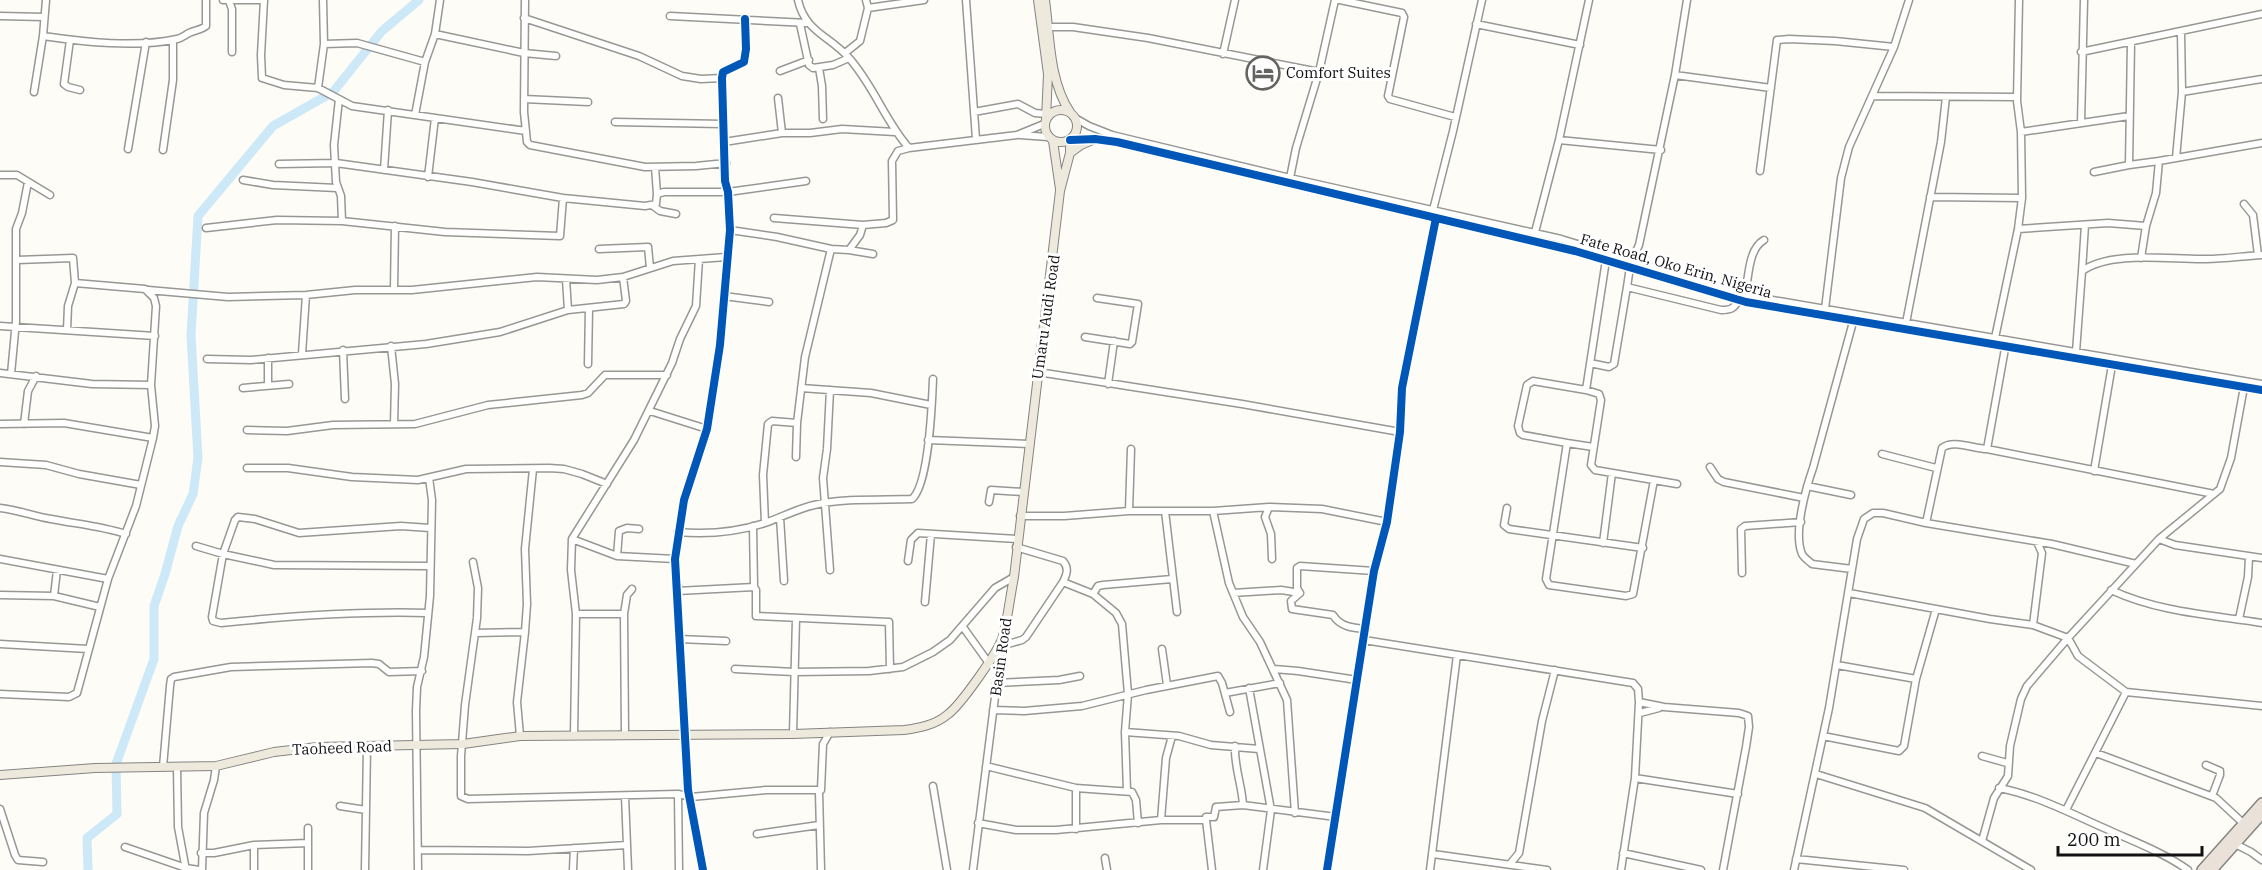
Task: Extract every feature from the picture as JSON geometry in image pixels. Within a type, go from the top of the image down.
[{"type":"highway","points":[[2202,870],[2262,803]]},
{"type":"highway","points":[[2212,870],[2262,814]]},
{"type":"main road","points":[[1038,0],[1048,74],[1045,119],[1060,191]]},
{"type":"main road","points":[[1045,0],[1058,86],[1077,128],[1070,140],[1070,153],[1060,191]]},
{"type":"main road","points":[[1045,119],[1056,110],[1072,115]]},
{"type":"main road","points":[[1050,139],[1059,143],[1070,140]]},
{"type":"main road","points":[[1070,153],[1095,139]]},
{"type":"main road","name":"Umaru Audi Road","points":[[1030,444],[1060,191]]},
{"type":"main road","name":"Basin Road","points":[[1002,642],[1014,577],[1030,444]]},
{"type":"main road","name":"Taoheed Road","points":[[0,774],[95,768],[216,766],[274,752],[318,747],[463,744],[520,736],[793,734],[904,730],[931,724],[949,714],[1002,642]]},
{"type":"street","points":[[34,92],[46,0]]},
{"type":"street","points":[[43,36],[70,40],[146,42],[181,39],[186,34],[204,28],[206,0]]},
{"type":"street","points":[[226,1],[263,0],[262,78],[284,85],[318,88],[352,106],[526,131]]},
{"type":"street","points":[[318,88],[324,44],[323,0]]},
{"type":"street","points":[[415,115],[425,62],[435,34],[440,0]]},
{"type":"street","points":[[525,0],[524,99],[527,142],[530,145],[636,166],[696,166],[726,163]]},
{"type":"street","points":[[798,0],[801,14],[808,23],[847,55],[860,71],[896,132],[909,148]]},
{"type":"street","points":[[800,24],[809,60],[813,68],[819,69],[847,55],[860,41],[868,8],[866,0]]},
{"type":"street","points":[[868,8],[924,0]]},
{"type":"street","points":[[966,0],[976,140]]},
{"type":"street","points":[[1223,54],[1235,0]]},
{"type":"street","points":[[1290,178],[1296,148],[1319,72],[1335,0]]},
{"type":"street","points":[[1340,0],[1402,13],[1404,17],[1388,96],[1390,99],[1455,117]]},
{"type":"street","points":[[1433,210],[1482,0]]},
{"type":"street","points":[[1533,241],[1559,140],[1589,0]]},
{"type":"street","points":[[1632,260],[1639,245],[1660,150],[1687,0]]},
{"type":"street","points":[[1825,309],[1841,178],[1849,147],[1894,47],[1909,0]]},
{"type":"street","points":[[1995,338],[2018,229],[2022,198],[2018,97],[2019,0]]},
{"type":"street","points":[[2081,123],[2084,1],[2094,0]]},
{"type":"street","points":[[226,1],[232,9],[232,52]]},
{"type":"street","points":[[2082,52],[2262,14]]},
{"type":"street","points":[[670,15],[808,23]]},
{"type":"street","points":[[0,16],[44,17]]},
{"type":"street","points":[[524,18],[639,56],[682,76],[701,79],[722,78]]},
{"type":"street","points":[[703,870],[688,790],[675,559],[684,500],[707,429],[720,345],[730,231],[728,192],[725,181],[722,78],[723,72],[744,62],[745,19]]},
{"type":"street","points":[[1476,24],[1580,45]]},
{"type":"street","points":[[1049,27],[1073,27],[1137,36],[1319,72]]},
{"type":"street","points":[[2176,158],[2181,92],[2181,32]]},
{"type":"street","points":[[435,34],[524,53],[556,56]]},
{"type":"street","points":[[1760,171],[1775,44],[1780,39],[1835,41],[1894,47]]},
{"type":"street","points":[[70,40],[64,84],[80,90]]},
{"type":"street","points":[[163,150],[173,80],[173,40]]},
{"type":"street","points":[[128,149],[146,42]]},
{"type":"street","points":[[324,44],[357,43],[375,50],[425,62]]},
{"type":"street","points":[[2129,165],[2131,43]]},
{"type":"street","points":[[780,71],[809,60]]},
{"type":"street","points":[[819,69],[823,119]]},
{"type":"street","points":[[1675,75],[1771,88]]},
{"type":"street","points":[[2181,92],[2262,79]]},
{"type":"street","points":[[1872,96],[2018,97]]},
{"type":"street","points":[[1906,323],[1941,142],[1946,97]]},
{"type":"street","points":[[778,98],[782,133]]},
{"type":"street","points":[[339,99],[334,138],[337,188],[341,196],[342,221]]},
{"type":"street","points":[[524,99],[588,102]]},
{"type":"street","points":[[974,112],[1018,104],[1045,119],[1017,135]]},
{"type":"street","points":[[384,170],[388,110]]},
{"type":"street","name":"Fate Road, Oko Erin, Nigeria","points":[[1072,115],[1100,131],[1290,178],[1535,232],[1745,294],[1995,338],[2006,344],[2112,365],[2262,390]]},
{"type":"street","points":[[2021,132],[2129,116]]},
{"type":"street","points":[[428,177],[435,118]]},
{"type":"street","points":[[615,122],[723,124]]},
{"type":"street","points":[[724,142],[782,133],[842,129],[896,132]]},
{"type":"street","points":[[774,218],[862,225],[886,223],[893,220],[892,161],[898,151],[1017,135],[1050,139]]},
{"type":"street","name":"Fate Road, Oko Erin, Nigeria","points":[[1070,140],[1095,139],[1124,144],[1533,241],[1630,267],[1738,301],[1853,322],[2076,352],[2262,384]]},
{"type":"street","points":[[1559,140],[1660,150]]},
{"type":"street","points":[[2094,172],[2262,143]]},
{"type":"street","points":[[2141,258],[2146,226],[2156,193],[2159,161]]},
{"type":"street","points":[[279,164],[336,163],[472,182],[563,198],[652,205],[660,211],[676,214]]},
{"type":"street","points":[[652,205],[656,204],[657,194],[655,167]]},
{"type":"street","points":[[0,175],[17,175],[50,195]]},
{"type":"street","points":[[243,180],[273,185],[337,188]]},
{"type":"street","points":[[657,194],[690,191],[728,192],[806,181]]},
{"type":"street","points":[[11,374],[16,328],[16,230],[28,182]]},
{"type":"street","points":[[1930,197],[2022,198]]},
{"type":"street","points":[[206,228],[277,220],[342,221],[445,232],[560,236],[563,198]]},
{"type":"street","points":[[2082,271],[2102,261],[2141,258],[2229,258],[2260,255],[2253,216],[2244,204]]},
{"type":"street","points":[[1327,870],[1374,571],[1387,522],[1400,432],[1402,388],[1436,218]]},
{"type":"street","points":[[2018,229],[2108,223],[2146,226]]},
{"type":"street","points":[[849,250],[860,235],[862,225]]},
{"type":"street","points":[[2076,352],[2085,225]]},
{"type":"street","points":[[394,290],[395,226]]},
{"type":"street","points":[[730,231],[873,254]]},
{"type":"street","points":[[1745,294],[1752,257],[1756,247],[1764,240]]},
{"type":"street","points":[[599,249],[648,247],[650,268]]},
{"type":"street","points":[[796,457],[797,423],[805,357],[831,249]]},
{"type":"street","points":[[75,283],[228,297],[306,295],[355,290],[394,290],[512,279],[623,277],[674,261],[726,257]]},
{"type":"street","points":[[16,260],[73,258],[75,283],[68,306],[67,330]]},
{"type":"street","points":[[574,735],[576,614],[571,570],[572,539],[650,411],[667,375],[680,339],[696,306],[699,259]]},
{"type":"street","points":[[1586,390],[1606,260]]},
{"type":"street","points":[[1590,363],[1608,367],[1614,364],[1630,267]]},
{"type":"street","points":[[207,359],[268,358],[426,344],[491,334],[568,310],[624,304],[626,301],[623,277]]},
{"type":"street","points":[[566,279],[568,310]]},
{"type":"street","points":[[1627,287],[1721,310],[1736,306],[1738,301]]},
{"type":"street","points":[[0,694],[73,696],[80,685],[108,579],[126,534],[153,438],[155,426],[151,385],[156,306],[148,290]]},
{"type":"street","points":[[303,354],[306,295]]},
{"type":"street","points":[[724,296],[769,302]]},
{"type":"street","points":[[1085,337],[1130,344],[1132,342],[1138,304],[1097,298]]},
{"type":"street","points":[[588,308],[588,364]]},
{"type":"street","points":[[1852,569],[1824,567],[1812,564],[1806,559],[1801,552],[1801,522],[1807,486],[1853,322]]},
{"type":"street","points":[[0,326],[155,336]]},
{"type":"street","points":[[1108,384],[1114,341]]},
{"type":"street","points":[[1986,449],[2006,344]]},
{"type":"street","points":[[391,346],[395,384],[394,424]]},
{"type":"street","points":[[342,350],[345,399]]},
{"type":"street","points":[[268,358],[268,385]]},
{"type":"street","points":[[2094,471],[2112,365]]},
{"type":"street","points":[[1038,372],[1400,432]]},
{"type":"street","points":[[0,373],[92,384],[151,385]]},
{"type":"street","points":[[247,430],[280,432],[333,425],[415,424],[488,405],[582,395],[588,393],[605,375],[667,375]]},
{"type":"street","points":[[22,376],[28,391]]},
{"type":"street","points":[[24,424],[28,391],[36,376]]},
{"type":"street","points":[[678,532],[715,533],[753,526],[824,503],[912,499],[919,488],[928,440],[933,380]]},
{"type":"street","points":[[1593,447],[1520,433],[1518,426],[1527,385],[1533,381],[1599,394],[1601,400],[1591,460],[1592,468],[1677,484]]},
{"type":"street","points":[[243,388],[289,384]]},
{"type":"street","points":[[2011,790],[2007,763],[2021,699],[2027,686],[2159,539],[2220,489],[2231,458],[2244,387]]},
{"type":"street","points":[[801,388],[871,393],[931,405]]},
{"type":"street","points":[[830,390],[823,478],[830,570]]},
{"type":"street","points":[[650,411],[707,429]]},
{"type":"street","points":[[765,523],[762,475],[768,424],[772,421],[797,423]]},
{"type":"street","points":[[0,424],[64,423],[153,438]]},
{"type":"street","points":[[928,440],[1030,444]]},
{"type":"street","points":[[1567,443],[1547,584],[1626,596],[1633,594],[1654,480]]},
{"type":"street","points":[[1926,523],[1942,448],[1953,444],[2214,494]]},
{"type":"street","points":[[1129,511],[1131,449]]},
{"type":"street","points":[[1882,454],[1936,468]]},
{"type":"street","points":[[0,462],[46,465],[80,474],[141,485]]},
{"type":"street","points":[[1710,467],[1718,479],[1724,482],[1804,498]]},
{"type":"street","points":[[247,468],[288,468],[362,477],[418,480],[466,469],[564,469],[607,484]]},
{"type":"street","points":[[520,736],[517,702],[527,604],[525,549],[532,469]]},
{"type":"street","points":[[1603,543],[1612,473]]},
{"type":"street","points":[[418,870],[415,746],[417,687],[422,670],[428,613],[432,489],[429,478]]},
{"type":"street","points":[[1807,486],[1851,495]]},
{"type":"street","points":[[989,502],[990,490],[1023,492]]},
{"type":"street","points":[[1020,516],[1064,516],[1129,511],[1213,511],[1269,507],[1322,509],[1387,522]]},
{"type":"street","points":[[1269,507],[1265,517],[1271,534],[1272,559]]},
{"type":"street","points":[[0,508],[100,526],[126,534]]},
{"type":"street","points":[[1507,508],[1505,528],[1642,548]]},
{"type":"street","points":[[1164,511],[1177,612]]},
{"type":"street","points":[[1213,511],[1229,583],[1243,616],[1274,669],[1287,700],[1295,813]]},
{"type":"street","points":[[1794,870],[1816,774],[1837,665],[1852,569],[1859,532],[1864,519],[1873,513],[1883,513],[1926,523],[2052,544],[2136,564]]},
{"type":"street","points":[[428,613],[308,614],[215,623],[212,617],[223,554],[235,520],[241,516],[299,533],[401,525],[430,528]]},
{"type":"street","points":[[780,517],[784,581]]},
{"type":"street","points":[[1742,573],[1741,528],[1801,522]]},
{"type":"street","points":[[753,526],[756,616],[889,622],[890,669]]},
{"type":"street","points":[[617,556],[620,531],[627,528],[639,529]]},
{"type":"street","points":[[908,561],[913,536],[918,533],[1017,543],[1063,561],[1067,565],[1063,582],[1026,636],[1022,640],[1002,642]]},
{"type":"street","points":[[2165,533],[2166,542]]},
{"type":"street","points":[[925,602],[931,534]]},
{"type":"street","points":[[572,539],[617,556],[675,559]]},
{"type":"street","points":[[2159,539],[2262,558]]},
{"type":"street","points":[[2033,625],[2042,553],[2037,542]]},
{"type":"street","points":[[2042,553],[2052,544]]},
{"type":"street","points":[[196,546],[274,565],[429,566]]},
{"type":"street","points":[[2240,620],[2248,577],[2249,557]]},
{"type":"street","points":[[0,559],[108,579]]},
{"type":"street","points":[[473,562],[478,588],[475,633],[465,705],[461,796],[468,799],[678,794],[691,797],[766,790],[821,790]]},
{"type":"street","points":[[1300,593],[1297,588],[1297,568],[1300,566],[1374,571]]},
{"type":"street","points":[[54,596],[57,570]]},
{"type":"street","points":[[735,669],[794,672],[890,669],[903,666],[933,652],[951,640],[994,588],[1014,577]]},
{"type":"street","points":[[1093,594],[1098,586],[1103,585],[1172,579]]},
{"type":"street","points":[[1063,582],[1093,594],[1120,618],[1128,694],[1125,732],[1127,791]]},
{"type":"street","points":[[677,591],[754,587]]},
{"type":"street","points":[[625,735],[624,614],[627,595],[632,589]]},
{"type":"street","points":[[1233,593],[1281,590],[1300,593]]},
{"type":"street","points":[[2111,590],[2163,608],[2262,623]]},
{"type":"street","points":[[1300,593],[1291,601],[1292,609],[1333,615],[1338,622],[1344,625],[1366,628]]},
{"type":"street","points":[[1849,593],[2033,625],[2068,638],[2079,656],[2126,692],[2262,706]]},
{"type":"street","points":[[0,596],[54,596],[100,607]]},
{"type":"street","points":[[1823,736],[1899,751],[1904,746],[1916,679],[1936,609]]},
{"type":"street","points":[[576,614],[624,614]]},
{"type":"street","points":[[793,734],[796,619]]},
{"type":"street","points":[[963,627],[988,662]]},
{"type":"street","points":[[475,633],[525,632]]},
{"type":"street","points":[[679,639],[726,641]]},
{"type":"street","points":[[1364,640],[1633,683],[1638,688],[1640,713],[1635,778],[1621,870]]},
{"type":"street","name":"Basin Road","points":[[973,870],[1002,642]]},
{"type":"street","points":[[0,644],[88,649]]},
{"type":"street","points":[[1162,649],[1167,685]]},
{"type":"street","points":[[1430,870],[1457,655]]},
{"type":"street","points":[[163,767],[170,686],[174,677],[231,667],[287,664],[372,663],[379,664],[389,672],[422,670]]},
{"type":"street","points":[[1837,665],[1916,679]]},
{"type":"street","points":[[1274,669],[1358,680]]},
{"type":"street","points":[[1510,864],[1519,853],[1542,721],[1555,670]]},
{"type":"street","points":[[996,683],[1059,680],[1080,675]]},
{"type":"street","points":[[993,710],[1024,711],[1082,706],[1167,685],[1218,676],[1230,712]]},
{"type":"street","points":[[1225,693],[1280,683]]},
{"type":"street","points":[[1250,688],[1271,810],[1263,870]]},
{"type":"street","points":[[2066,810],[2126,692]]},
{"type":"street","points":[[1639,702],[1664,707],[1739,712],[1748,716],[1749,727],[1723,870]]},
{"type":"street","points":[[1640,713],[1664,707]]},
{"type":"street","points":[[821,870],[819,792],[821,790],[823,744],[830,732]]},
{"type":"street","points":[[1125,732],[1187,737],[1211,745],[1259,749]]},
{"type":"street","points":[[1161,820],[1166,758],[1172,736]]},
{"type":"street","points":[[364,870],[367,747]]},
{"type":"street","points":[[1235,747],[1234,759],[1237,764],[1237,777],[1242,788],[1243,805]]},
{"type":"street","points":[[2096,753],[2212,796],[2226,805],[2244,824]]},
{"type":"street","points":[[1982,756],[2007,763]]},
{"type":"street","points":[[986,765],[1076,788],[1132,792],[1136,800],[1138,823]]},
{"type":"street","points":[[2206,765],[2220,771],[2212,796]]},
{"type":"street","points":[[125,847],[186,869],[200,870],[204,813],[216,766]]},
{"type":"street","points":[[177,767],[178,827],[186,869]]},
{"type":"street","points":[[1816,774],[1925,808],[2031,870]]},
{"type":"street","points":[[1982,841],[1999,788],[2008,776]]},
{"type":"street","points":[[1635,778],[1738,794]]},
{"type":"street","points":[[933,786],[947,870]]},
{"type":"street","points":[[1076,788],[1076,829]]},
{"type":"street","points":[[1999,788],[2011,790],[2066,810],[2144,846],[2188,870]]},
{"type":"street","points":[[678,794],[679,870]]},
{"type":"street","points":[[625,796],[628,870]]},
{"type":"street","points":[[978,823],[1016,830],[1076,829],[1161,820],[1206,820],[1206,818],[1214,817],[1216,807],[1243,805],[1336,817]]},
{"type":"street","points":[[340,806],[366,810]]},
{"type":"street","points":[[0,809],[18,860],[43,862]]},
{"type":"street","points":[[1206,820],[1212,870]]},
{"type":"street","points":[[758,834],[819,825]]},
{"type":"street","points":[[308,828],[308,870]]},
{"type":"street","points":[[201,853],[214,853],[254,845],[308,843]]},
{"type":"street","points":[[2235,844],[2262,860]]},
{"type":"street","points":[[254,845],[254,870]]},
{"type":"street","points":[[418,850],[528,851],[627,845]]},
{"type":"street","points":[[573,870],[574,848]]},
{"type":"street","points":[[1519,853],[1524,866]]},
{"type":"street","points":[[1433,854],[1546,870]]},
{"type":"street","points":[[1623,854],[1701,870]]},
{"type":"street","points":[[1105,858],[1107,870]]},
{"type":"street","points":[[1796,859],[1873,869],[1904,870]]},
{"type":"waterway","points":[[88,870],[87,838],[117,814],[116,764],[154,659],[154,606],[178,526],[193,494],[198,458],[191,335],[198,216],[273,126],[333,92],[382,31],[419,0]]},
{"type":"cycle path","points":[[703,870],[688,790],[675,559],[684,500],[707,429],[720,345],[730,230],[728,192],[725,181],[722,78],[723,72],[744,62],[745,19]]},
{"type":"cycle path","points":[[1070,140],[1095,139],[1117,142],[1575,251],[1746,302],[2262,390]]},
{"type":"cycle path","points":[[1327,870],[1374,571],[1387,522],[1400,432],[1402,388],[1436,218]]},
{"type":"place","name":"Comfort Suites","points":[[1263,73]]}]
